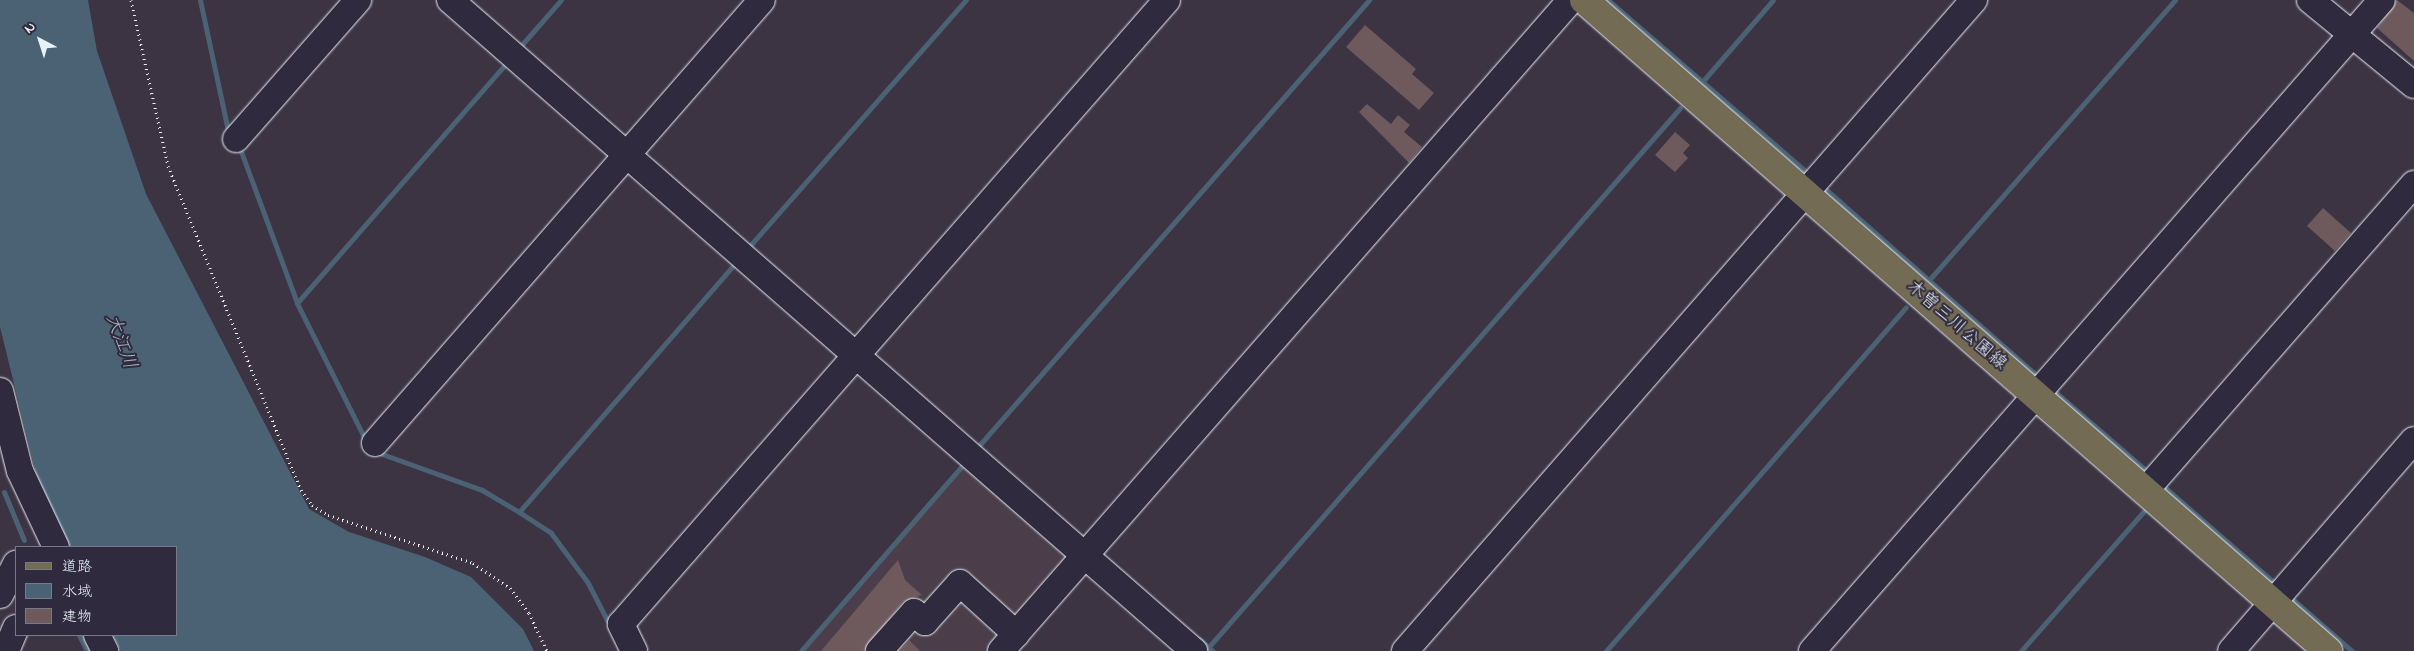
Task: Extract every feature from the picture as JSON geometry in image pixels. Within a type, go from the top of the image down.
[{"type":"main road","name":"木曽三川公園線","points":[[1584,0],[2328,651]]},
{"type":"street","points":[[236,139],[358,0]]},
{"type":"street","points":[[450,0],[1194,651]]},
{"type":"street","points":[[375,443],[762,0]]},
{"type":"street","points":[[634,651],[621,624],[1167,0]]},
{"type":"street","points":[[880,651],[914,612],[926,622],[960,583],[1009,642],[1571,0]]},
{"type":"street","points":[[1405,651],[1974,0]]},
{"type":"street","points":[[2310,0],[2414,84]]},
{"type":"street","points":[[1812,651],[2382,0]]},
{"type":"street","points":[[2145,491],[2414,184]]},
{"type":"street","points":[[0,391],[10,469],[53,546]]},
{"type":"street","points":[[2231,651],[2414,440]]},
{"type":"street","points":[[0,595],[15,566]]},
{"type":"street","points":[[6,651],[15,630]]},
{"type":"street","points":[[98,636],[105,651]]},
{"type":"path","points":[[131,0],[168,166],[301,490],[312,505],[328,515],[473,563],[510,588],[529,613],[547,651]]},
{"type":"shaded area","points":[[968,462],[1072,553],[993,651],[803,651]]},
{"type":"water","name":"大江川","points":[[0,0],[88,0],[97,51],[146,194],[309,509],[349,532],[425,557],[471,577],[523,629],[534,651],[121,651],[114,636],[178,636],[178,546],[70,546],[38,481],[0,327]]},
{"type":"building","points":[[2397,0],[2414,13],[2414,61],[2377,28]]},
{"type":"building","points":[[1365,25],[1416,69],[1412,74],[1434,93],[1419,110],[1346,47]]},
{"type":"building","points":[[1367,104],[1391,124],[1398,115],[1410,125],[1404,132],[1422,147],[1409,163],[1359,112]]},
{"type":"building","points":[[1675,132],[1690,145],[1683,153],[1688,158],[1675,172],[1655,155]]},
{"type":"building","points":[[2323,208],[2351,233],[2335,251],[2307,226]]},
{"type":"building","points":[[898,560],[905,580],[922,595],[903,602],[864,651],[821,651]]},
{"type":"building","points":[[909,640],[920,651],[899,651]]},
{"type":"waterway","points":[[200,0],[228,131]]},
{"type":"waterway","points":[[518,49],[561,0]]},
{"type":"waterway","points":[[747,249],[966,0]]},
{"type":"waterway","points":[[976,449],[1369,0]]},
{"type":"waterway","points":[[1608,0],[1810,175]]},
{"type":"waterway","points":[[1702,82],[1773,0]]},
{"type":"waterway","points":[[1929,280],[2175,0]]},
{"type":"waterway","points":[[365,439],[297,303],[507,62]]},
{"type":"waterway","points":[[1206,650],[1680,108]]},
{"type":"waterway","points":[[239,146],[297,303]]},
{"type":"waterway","points":[[1822,186],[2039,377]]},
{"type":"waterway","points":[[382,454],[482,490],[519,512],[736,262]]},
{"type":"waterway","points":[[1606,651],[1906,307]]},
{"type":"waterway","points":[[2054,391],[2150,474]]},
{"type":"waterway","points":[[801,651],[966,461]]},
{"type":"waterway","points":[[2162,485],[2276,584]]},
{"type":"waterway","points":[[4,492],[24,540]]},
{"type":"waterway","points":[[2021,651],[2144,511]]},
{"type":"waterway","points":[[519,512],[551,533],[588,583],[607,620]]},
{"type":"waterway","points":[[2290,597],[2352,651]]},
{"type":"waterway","points":[[80,636],[87,651]]},
{"type":"waterway","points":[[1199,639],[1213,651]]}]
